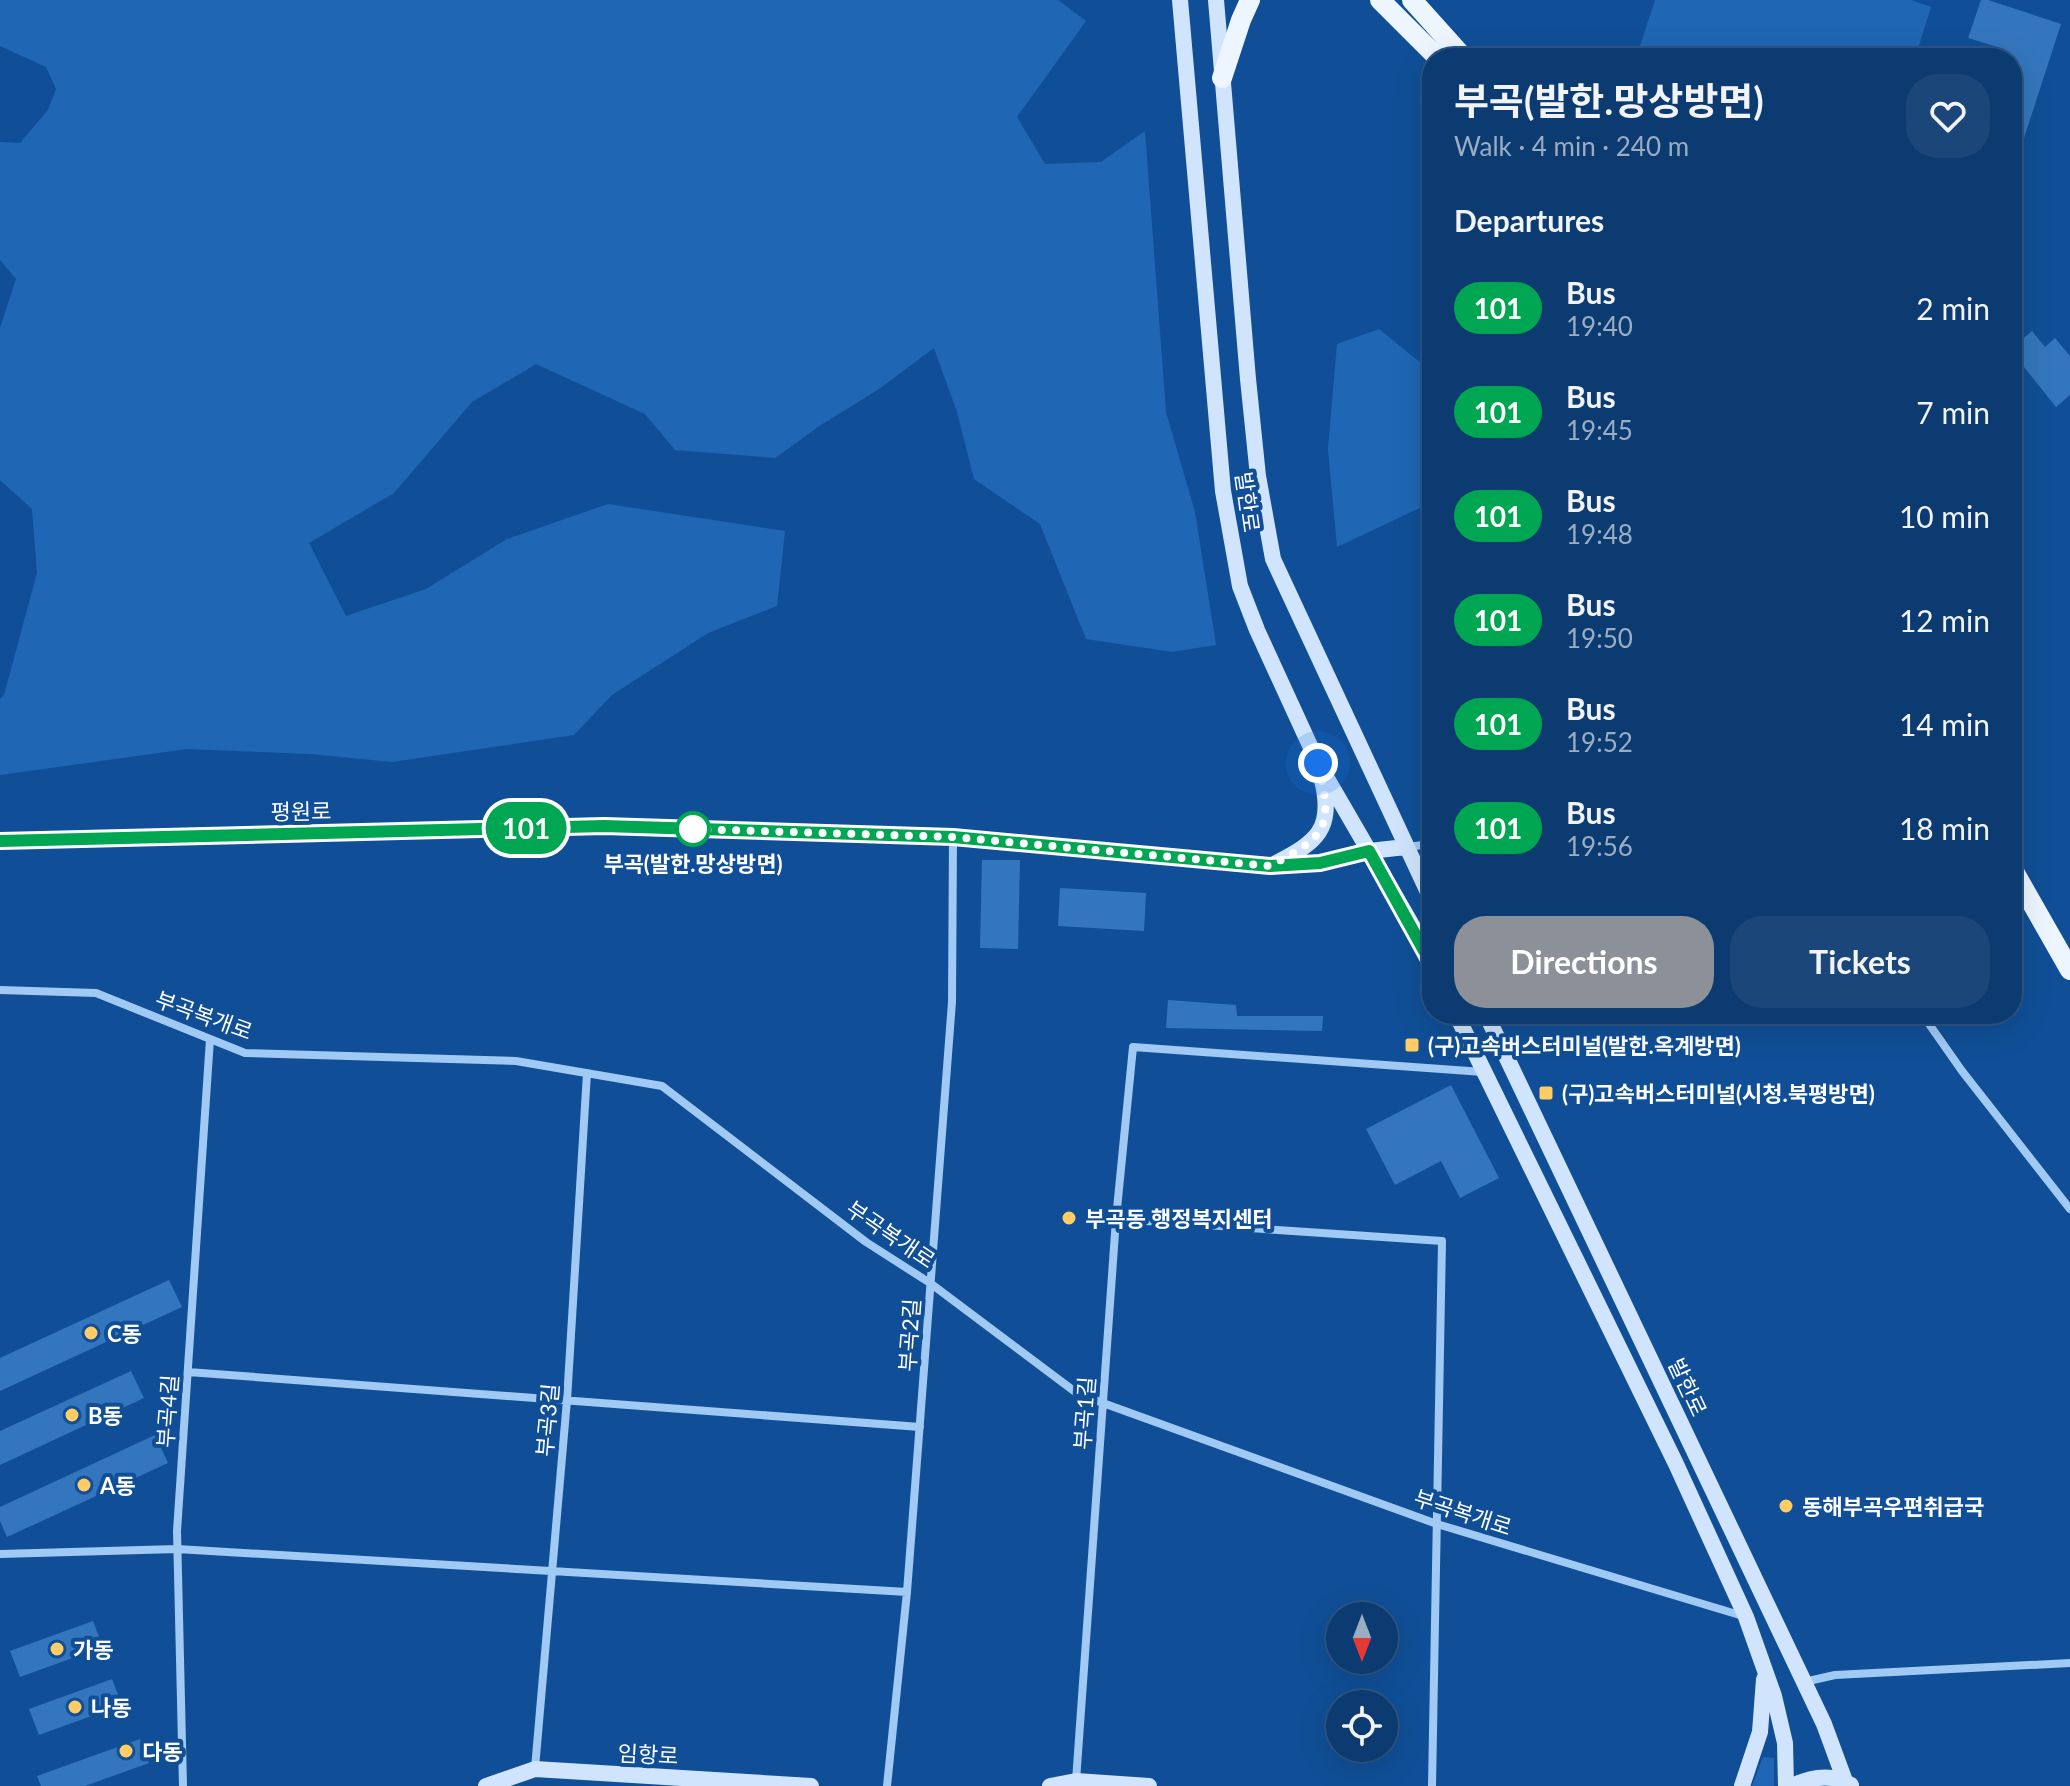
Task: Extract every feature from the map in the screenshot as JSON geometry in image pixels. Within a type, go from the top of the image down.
[{"type":"main road","points":[[1222,78],[1250,0]]},
{"type":"main road","points":[[1380,0],[1428,48]]},
{"type":"main road","points":[[1412,0],[1455,48]]},
{"type":"main road","points":[[2022,886],[2070,970]]},
{"type":"street","name":"발한로","points":[[1180,0],[1223,491],[1240,586],[1318,763],[1422,946]]},
{"type":"street","name":"발한로","points":[[1216,0],[1248,379],[1258,476],[1273,559],[1422,880]]},
{"type":"street","points":[[1270,866],[1307,847],[1321,830],[1327,802],[1318,763]]},
{"type":"street","name":"평원로","points":[[0,841],[604,826],[953,837],[1270,866],[1320,863],[1369,851],[1406,847]]},
{"type":"street","name":"부곡2길","points":[[887,1786],[907,1592],[952,1002],[953,837]]},
{"type":"street","points":[[1406,847],[1422,845]]},
{"type":"street","name":"부곡복개로","points":[[0,990],[96,993],[245,1053],[516,1061],[662,1086],[866,1242],[930,1283],[1078,1394],[1437,1524],[1746,1617]]},
{"type":"street","name":"발한로","points":[[1461,1024],[1676,1464],[1746,1617],[1765,1669],[1785,1743],[1789,1786]]},
{"type":"street","name":"발한로","points":[[1491,1024],[1824,1724],[1849,1784]]},
{"type":"street","points":[[1929,1024],[2070,1209]]},
{"type":"street","name":"부곡4길","points":[[183,1786],[177,1549],[210,1039]]},
{"type":"street","name":"부곡1길","points":[[1076,1781],[1116,1219],[1133,1047],[1485,1072]]},
{"type":"street","name":"부곡3길","points":[[535,1769],[567,1400],[587,1073]]},
{"type":"street","points":[[1116,1219],[1442,1241],[1432,1786]]},
{"type":"street","points":[[188,1372],[920,1427]]},
{"type":"street","points":[[0,1554],[177,1549],[907,1592]]},
{"type":"street","points":[[1804,1682],[1835,1675],[2070,1663]]},
{"type":"street","points":[[1742,1786],[1760,1732],[1765,1669]]},
{"type":"street","name":"임항로","points":[[486,1786],[535,1769],[811,1786]]},
{"type":"street","points":[[1789,1786],[1827,1777],[1849,1784]]},
{"type":"street","points":[[1050,1786],[1076,1781],[1149,1786]]},
{"type":"shaded area","points":[[0,0],[1058,0],[1086,21],[1017,117],[1045,164],[1101,162],[1145,131],[1166,412],[1195,512],[1216,645],[1172,652],[1086,639],[1040,524],[974,479],[957,412],[934,348],[879,389],[775,458],[675,450],[645,414],[536,364],[472,402],[394,493],[309,543],[346,616],[426,589],[507,539],[608,504],[785,531],[777,606],[708,633],[612,695],[574,735],[392,762],[311,754],[187,749],[0,775],[0,699],[4,695],[37,573],[32,509],[0,480],[0,328],[16,279],[0,260],[0,142],[20,143],[48,110],[56,89],[46,67],[0,46]]},
{"type":"shaded area","points":[[1655,0],[1911,0],[1931,7],[1918,48],[1639,48]]},
{"type":"shaded area","points":[[1379,329],[1422,364],[1422,507],[1337,547],[1328,449],[1337,344]]},
{"type":"shaded area","points":[[1763,1757],[1774,1758],[1774,1786],[1752,1786]]},
{"type":"building","points":[[1981,0],[2061,24],[2022,144],[2022,48],[2001,48],[1968,38]]},
{"type":"building","points":[[2032,331],[2045,347],[2055,338],[2070,356],[2070,395],[2056,407],[2022,364],[2022,340]]},
{"type":"building","points":[[982,860],[1020,860],[1018,949],[980,948]]},
{"type":"building","points":[[1060,888],[1146,893],[1144,931],[1058,926]]},
{"type":"building","points":[[1168,1000],[1236,1005],[1237,1016],[1323,1016],[1322,1031],[1166,1028]]},
{"type":"building","points":[[1451,1085],[1499,1178],[1460,1198],[1441,1161],[1395,1185],[1366,1129]]},
{"type":"building","name":"C동","points":[[169,1280],[182,1307],[0,1391],[0,1358]]},
{"type":"building","name":"B동","points":[[131,1371],[144,1398],[0,1465],[0,1431]]},
{"type":"building","name":"A동","points":[[155,1435],[168,1463],[7,1537],[0,1521],[0,1507]]},
{"type":"building","name":"가동","points":[[93,1621],[103,1647],[20,1677],[10,1651]]},
{"type":"building","name":"나동","points":[[112,1679],[122,1705],[39,1735],[29,1709]]},
{"type":"building","name":"다동","points":[[140,1739],[149,1763],[85,1786],[41,1786],[37,1776]]},
{"type":"bus line","name":"101","points":[[0,841],[604,826],[953,837],[1270,866],[1320,863],[1369,851],[1422,944]]},
{"type":"place","name":"부곡(발한.망상방면)","points":[[693,829]]},
{"type":"place","name":"(구)고속버스터미널(발한.옥계방면)","points":[[1412,1045]]},
{"type":"place","name":"(구)고속버스터미널(시청.북평방면)","points":[[1546,1093]]},
{"type":"place","name":"부곡동 행정복지센터","points":[[1069,1218]]},
{"type":"place","name":"C동","points":[[91,1333]]},
{"type":"place","name":"B동","points":[[72,1415]]},
{"type":"place","name":"A동","points":[[84,1485]]},
{"type":"place","name":"동해부곡우편취급국","points":[[1786,1506]]},
{"type":"place","name":"가동","points":[[57,1649]]},
{"type":"place","name":"나동","points":[[75,1707]]},
{"type":"place","name":"다동","points":[[126,1751]]},
{"type":"route","points":[[693,829],[953,837],[1270,866],[1307,847],[1321,830],[1327,802],[1318,763]]}]
